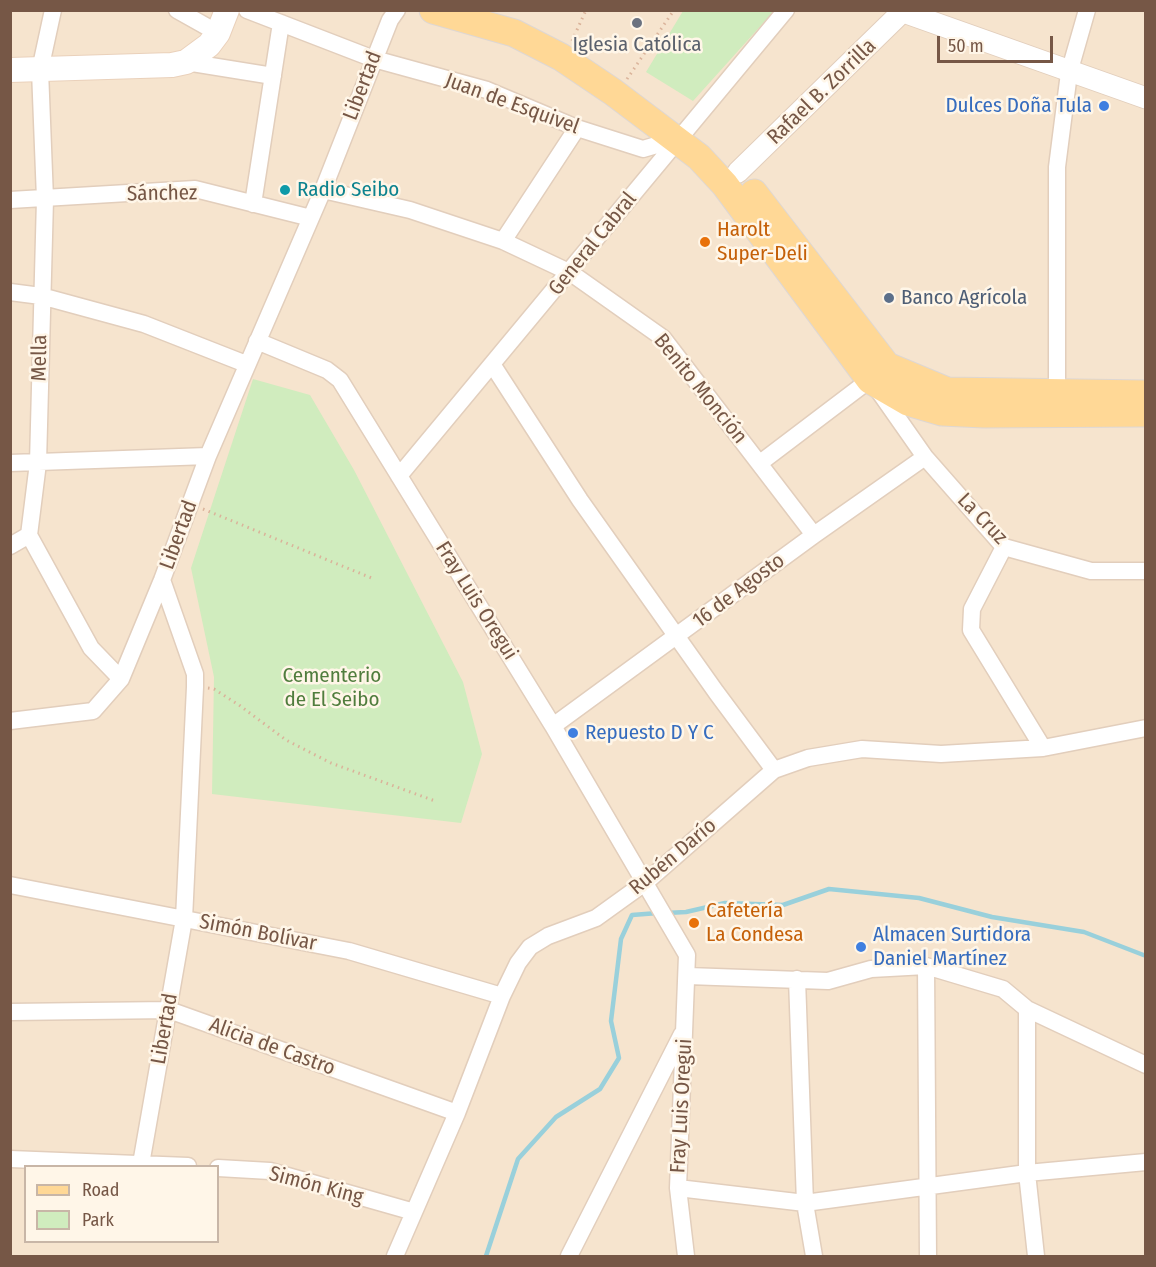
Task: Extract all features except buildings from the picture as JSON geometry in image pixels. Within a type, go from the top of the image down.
[{"type":"main road","points":[[10,70],[172,65],[186,62],[198,56],[218,33],[227,10]]},
{"type":"main road","points":[[433,10],[524,38],[561,57],[683,133],[738,172],[879,373],[947,391],[1146,394]]},
{"type":"main road","points":[[500,10],[521,17],[572,43],[626,80],[683,133],[699,158],[725,185],[879,373],[908,402],[942,412],[984,414],[1146,413]]},
{"type":"street","name":"Mella","points":[[29,535],[38,463],[45,199],[40,70],[53,10]]},
{"type":"street","points":[[177,10],[218,33]]},
{"type":"street","name":"Juan de Esquivel","points":[[247,10],[374,58],[487,90],[577,128],[643,149],[683,133]]},
{"type":"street","name":"Libertad","points":[[141,1164],[184,919],[195,687],[195,674],[162,580],[208,456],[323,190],[390,20],[397,10]]},
{"type":"street","name":"General Cabral","points":[[399,477],[571,273],[683,133],[786,10]]},
{"type":"street","points":[[1057,394],[1057,167],[1069,73],[1087,10]]},
{"type":"street","points":[[902,11],[1069,73],[1146,98]]},
{"type":"street","name":"Rafael B. Zorrilla","points":[[738,172],[902,11]]},
{"type":"street","points":[[253,204],[281,23]]},
{"type":"street","points":[[186,62],[273,76]]},
{"type":"street","points":[[503,242],[577,128]]},
{"type":"street","name":"Sánchez","points":[[10,200],[195,189],[311,218]]},
{"type":"street","name":"Benito Monción","points":[[323,190],[410,210],[503,242],[571,273],[663,338],[814,535]]},
{"type":"street","points":[[10,292],[41,296],[144,324],[246,364]]},
{"type":"street","name":"Fray Luis Oregui","points":[[257,341],[327,370],[340,380],[553,726],[658,901],[687,956],[678,1188],[686,1257]]},
{"type":"street","points":[[492,364],[580,500],[774,770]]},
{"type":"street","points":[[760,463],[879,373]]},
{"type":"street","name":"La Cruz","points":[[879,373],[926,457],[1004,547],[1091,571],[1146,571]]},
{"type":"street","points":[[10,463],[208,456]]},
{"type":"street","name":"16 de Agosto","points":[[553,726],[677,638],[814,535],[926,457]]},
{"type":"street","points":[[10,546],[29,535],[91,648],[121,679]]},
{"type":"street","points":[[1004,547],[972,609],[971,630],[1043,748]]},
{"type":"street","points":[[10,721],[93,711],[121,679],[162,580]]},
{"type":"street","name":"Rubén Darío","points":[[395,1257],[457,1113],[502,996],[530,947],[548,936],[596,918],[646,882],[774,770],[808,758],[862,749],[941,754],[1043,748],[1146,729]]},
{"type":"street","name":"Simón Bolívar","points":[[10,885],[349,951],[502,996]]},
{"type":"street","points":[[687,976],[828,981],[871,969],[926,966],[1003,989],[1027,1009],[1146,1065]]},
{"type":"street","points":[[926,966],[928,1257]]},
{"type":"street","points":[[797,979],[805,1203],[814,1257]]},
{"type":"street","points":[[1027,1009],[1027,1173],[1036,1257]]},
{"type":"street","name":"Alicia de Castro","points":[[10,1012],[169,1010],[457,1113]]},
{"type":"street","points":[[569,1257],[685,1028]]},
{"type":"street","points":[[10,1159],[157,1165]]},
{"type":"street","points":[[678,1188],[805,1203],[1027,1173],[1146,1162]]},
{"type":"street","name":"Simón King","points":[[219,1168],[270,1171],[414,1212]]},
{"type":"path","points":[[572,43],[586,10]]},
{"type":"path","points":[[626,80],[674,10]]},
{"type":"path","points":[[210,511],[374,579]]},
{"type":"path","points":[[195,687],[214,689],[286,740],[331,763],[435,801]]},
{"type":"shaded area","points":[[10,11],[1145,11],[1145,1256],[11,1256]]},
{"type":"green space","points":[[683,11],[774,11],[693,101],[646,72]]},
{"type":"green space","name":"Cementerio de El Seibo","points":[[253,379],[310,395],[354,470],[463,682],[482,754],[461,823],[212,794],[214,677],[191,568]]},
{"type":"waterway","points":[[666,913],[686,912],[725,903],[783,905],[829,889],[919,898],[992,917],[1084,932],[1146,956]]},
{"type":"waterway","points":[[486,1256],[518,1159],[556,1117],[600,1089],[619,1058],[611,1021],[621,939],[632,915],[658,913]]},
{"type":"place","name":"Iglesia Católica","points":[[637,23]]},
{"type":"place","name":"Dulces Doña Tula","points":[[1104,106]]},
{"type":"place","name":"Radio Seibo","points":[[285,190]]},
{"type":"place","name":"Harolt Super-Deli","points":[[705,242]]},
{"type":"place","name":"Banco Agrícola","points":[[889,298]]},
{"type":"place","name":"Repuesto D Y C","points":[[573,733]]},
{"type":"place","name":"Cafetería La Condesa","points":[[694,923]]},
{"type":"place","name":"Almacen Surtidora Daniel Martínez","points":[[861,947]]}]
